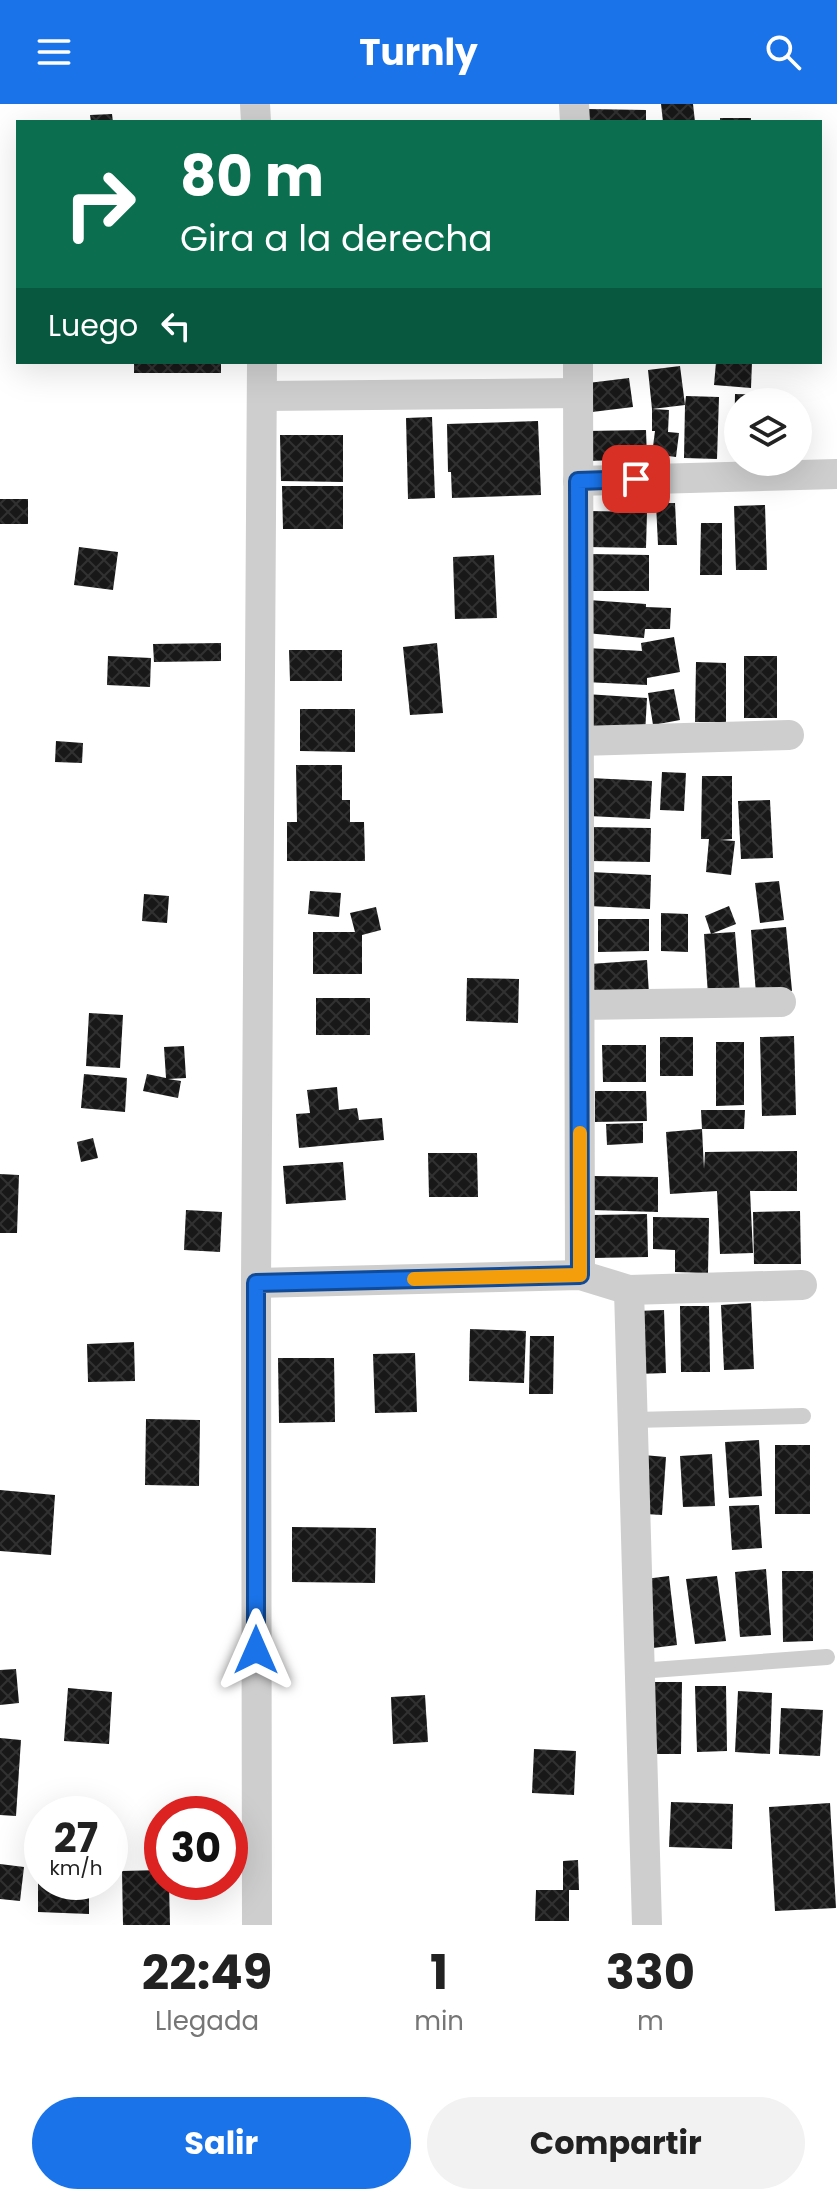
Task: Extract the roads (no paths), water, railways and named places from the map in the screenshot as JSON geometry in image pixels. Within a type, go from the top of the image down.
[{"type":"street","points":[[257,1925],[256,1283],[262,364]]},
{"type":"street","points":[[578,364],[580,1275]]},
{"type":"street","points":[[263,396],[578,393]]},
{"type":"street","points":[[578,481],[837,474]]},
{"type":"street","points":[[579,741],[789,735]]},
{"type":"street","points":[[580,1005],[781,1002]]},
{"type":"street","points":[[256,1283],[580,1275],[629,1290],[802,1285]]},
{"type":"street","points":[[629,1290],[647,1925]]},
{"type":"lane","points":[[633,1420],[803,1416]]},
{"type":"lane","points":[[639,1671],[827,1657]]}]
